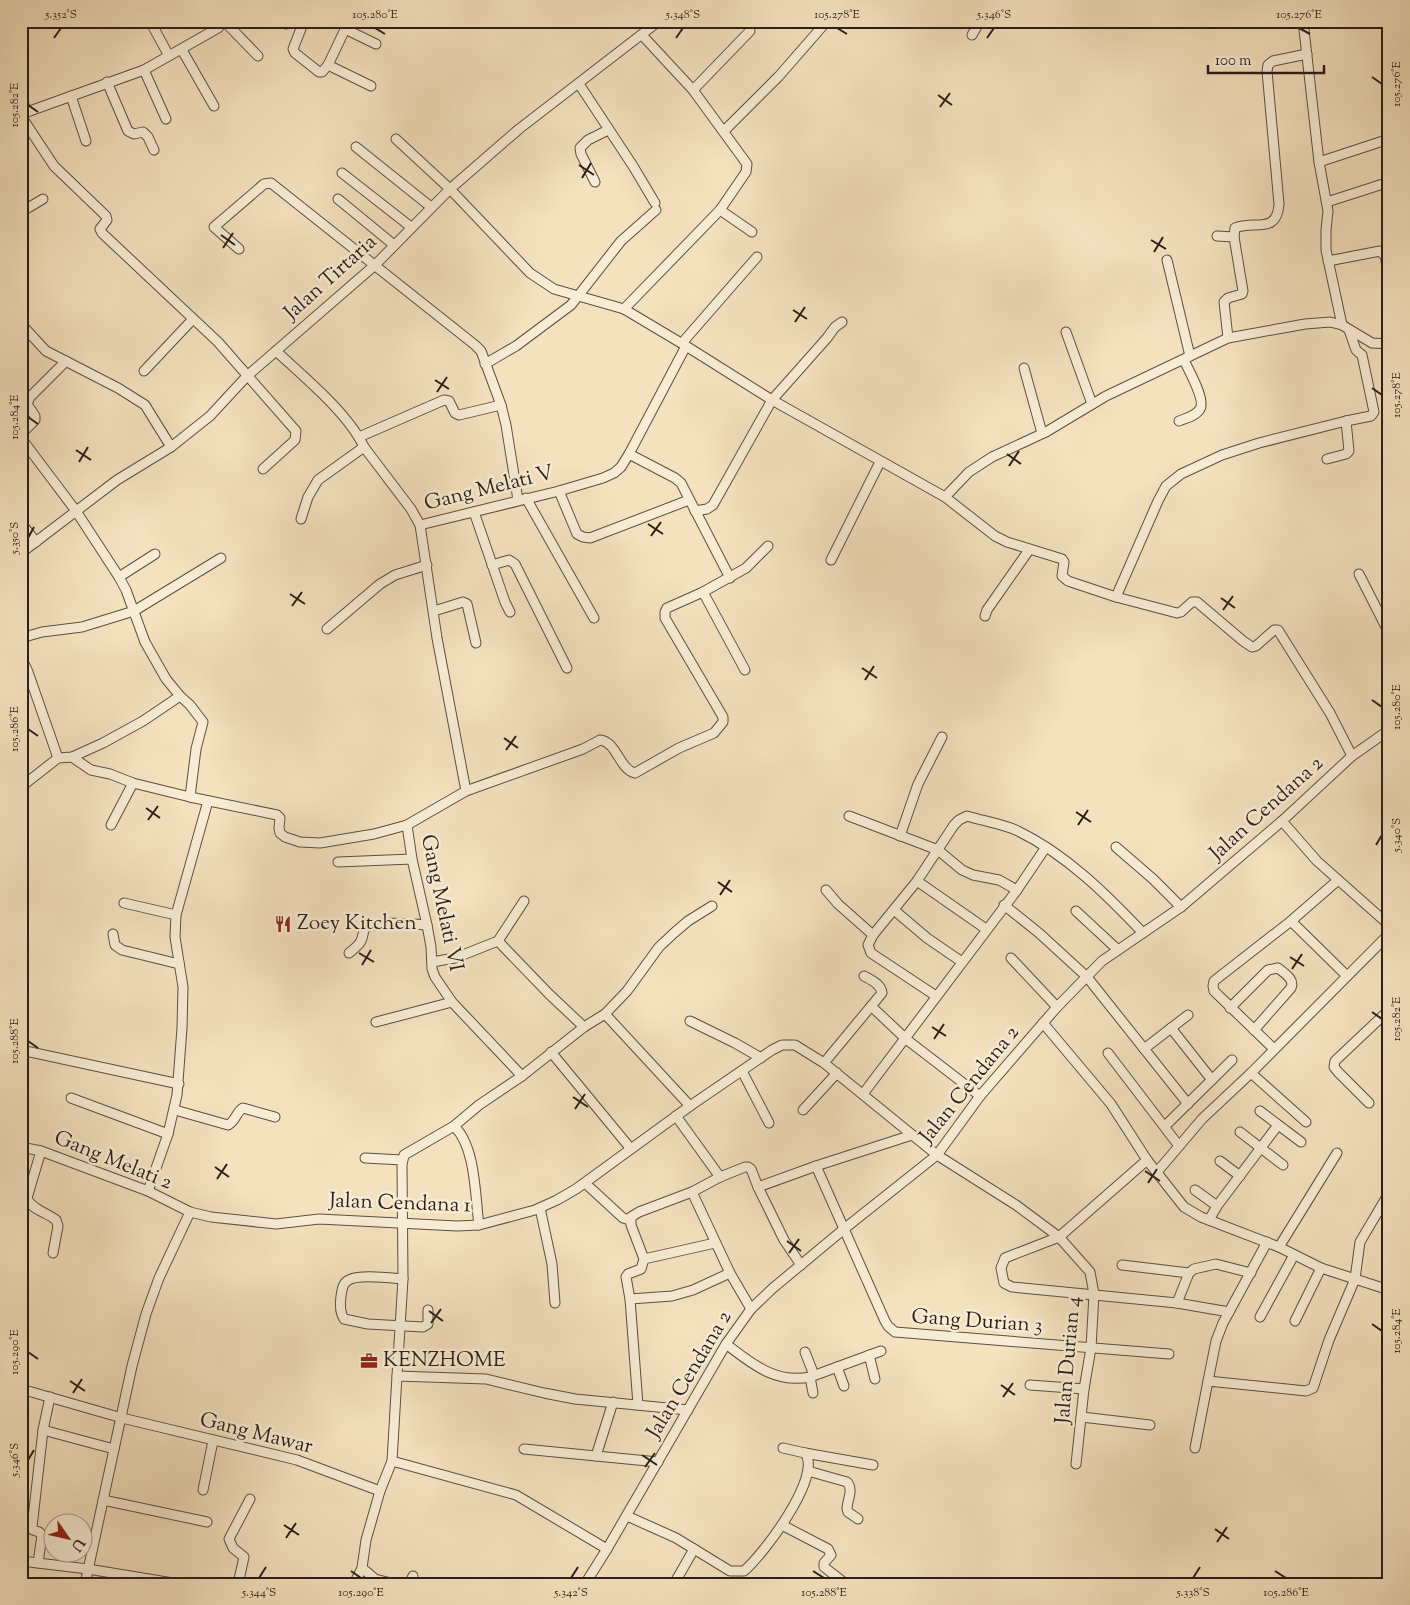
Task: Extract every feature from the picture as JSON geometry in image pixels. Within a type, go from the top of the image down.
[{"type":"street","points":[[150,21],[169,56]]},
{"type":"street","points":[[23,115],[107,82],[144,70],[218,28],[224,21],[258,56]]},
{"type":"street","points":[[304,21],[293,48],[295,53],[318,72],[322,72],[328,65],[347,25],[376,44]]},
{"type":"street","name":"Jalan Tirtaria","points":[[21,553],[117,480],[171,447],[210,416],[247,376],[375,265],[450,189],[519,129],[659,21]]},
{"type":"street","points":[[724,131],[779,76],[827,21]]},
{"type":"street","points":[[972,34],[980,21]]},
{"type":"street","points":[[1116,597],[1158,501],[1166,486],[1180,474],[1231,452],[1371,416],[1374,412],[1362,355],[1361,352],[1356,350],[1346,327],[1328,261],[1326,230],[1328,211],[1319,162],[1303,21]]},
{"type":"street","points":[[692,90],[750,31]]},
{"type":"street","points":[[624,309],[720,210],[746,172],[748,164],[692,90],[642,36]]},
{"type":"street","points":[[182,50],[214,106]]},
{"type":"street","points":[[1228,338],[1224,302],[1228,298],[1242,294],[1243,291],[1234,237],[1236,228],[1269,224],[1276,218],[1278,211],[1266,71],[1268,64],[1273,61],[1307,54]]},
{"type":"street","points":[[328,65],[371,86]]},
{"type":"street","points":[[144,70],[166,119]]},
{"type":"street","points":[[107,82],[128,131],[134,134],[143,132],[148,137],[154,150]]},
{"type":"street","points":[[485,364],[516,346],[571,305],[622,242],[655,207],[633,166],[579,84]]},
{"type":"street","points":[[71,96],[86,141]]},
{"type":"street","points":[[21,98],[23,115],[54,166],[106,216],[107,220],[100,229],[102,233],[225,349],[293,427],[296,435],[295,440],[263,469]]},
{"type":"street","points":[[596,182],[580,154],[580,148],[588,140],[608,130]]},
{"type":"street","points":[[396,139],[450,189],[530,274],[554,289],[624,309],[772,400],[945,498],[995,536],[1029,550],[1062,559],[1064,562],[1062,576],[1068,581],[1116,597],[1177,613],[1192,602],[1198,602],[1252,647],[1256,646],[1274,630],[1278,630],[1330,713],[1352,756]]},
{"type":"street","points":[[1319,162],[1389,139]]},
{"type":"street","points":[[356,147],[431,207]]},
{"type":"street","points":[[342,173],[411,227]]},
{"type":"street","points":[[1327,202],[1389,182]]},
{"type":"street","points":[[239,249],[214,227],[264,184],[272,183],[481,351],[501,405],[522,499],[594,618]]},
{"type":"street","points":[[338,198],[394,245]]},
{"type":"street","points":[[21,212],[43,199]]},
{"type":"street","points":[[720,210],[752,232]]},
{"type":"street","points":[[1218,236],[1234,237]]},
{"type":"street","points":[[1328,261],[1380,251],[1386,257],[1386,262]]},
{"type":"street","name":"Gang Melati V","points":[[276,351],[316,388],[359,437],[364,448],[411,509],[420,525],[559,491],[614,473],[621,467],[629,454],[684,345],[757,257]]},
{"type":"street","points":[[1167,260],[1187,358],[1202,406],[1191,417],[1179,421]]},
{"type":"street","points":[[144,371],[193,319]]},
{"type":"street","points":[[695,511],[707,509],[713,505],[772,400],[827,338],[835,326],[842,322]]},
{"type":"street","points":[[945,498],[969,472],[992,457],[1042,433],[1106,396],[1228,338],[1330,322],[1346,327],[1372,343],[1389,344]]},
{"type":"street","points":[[21,324],[46,351],[118,388],[145,405],[171,447]]},
{"type":"street","points":[[1066,332],[1092,404]]},
{"type":"street","points":[[21,434],[35,420],[35,416],[27,404],[30,398],[66,361]]},
{"type":"street","points":[[1024,368],[1042,433]]},
{"type":"street","points":[[359,437],[444,400],[448,401],[455,413],[459,415],[501,405]]},
{"type":"street","points":[[1327,459],[1346,454],[1348,451],[1346,421]]},
{"type":"street","points":[[21,438],[76,511],[119,577],[126,590],[145,642],[166,679],[203,722],[196,749],[190,797]]},
{"type":"street","points":[[301,519],[308,497],[318,480],[364,448]]},
{"type":"street","points":[[629,454],[681,483],[730,578]]},
{"type":"street","points":[[831,560],[880,462]]},
{"type":"street","points":[[559,491],[577,534],[590,538],[689,500]]},
{"type":"street","points":[[474,512],[510,612]]},
{"type":"street","points":[[21,523],[36,542]]},
{"type":"street","points":[[420,525],[437,638],[466,791]]},
{"type":"street","points":[[72,757],[91,770],[110,774],[133,783],[277,815],[280,818],[280,833],[285,837],[300,842],[320,843],[374,834],[407,825],[466,791],[583,749],[600,740],[608,743],[626,767],[636,773],[678,748],[714,732],[723,722],[723,717],[664,616],[668,608],[730,578],[746,568],[768,546]]},
{"type":"street","points":[[985,616],[987,610],[1029,550]]},
{"type":"street","points":[[119,577],[155,554]]},
{"type":"street","points":[[21,638],[42,632],[82,627],[134,611],[222,558]]},
{"type":"street","points":[[492,565],[509,560],[515,564],[566,668]]},
{"type":"street","points":[[327,629],[380,584],[395,576],[427,565]]},
{"type":"street","points":[[1359,574],[1389,632]]},
{"type":"street","points":[[704,592],[745,670]]},
{"type":"street","points":[[434,611],[463,602],[467,604],[476,643]]},
{"type":"street","points":[[21,657],[25,675],[58,758]]},
{"type":"street","points":[[21,787],[58,758],[72,757],[103,743],[143,721],[180,696]]},
{"type":"street","name":"Jalan Cendana 2","points":[[585,1584],[627,1516],[726,1344],[751,1309],[844,1229],[937,1156],[980,1096],[1057,1007],[1102,961],[1181,907],[1282,822],[1352,756],[1389,730]]},
{"type":"street","points":[[900,836],[918,784],[942,737]]},
{"type":"street","points":[[112,825],[133,783]]},
{"type":"street","points":[[148,1191],[175,1110],[179,1084],[183,987],[175,937],[176,916],[208,801]]},
{"type":"street","points":[[849,816],[938,850],[962,870],[973,875],[999,880],[1017,890]]},
{"type":"street","points":[[936,996],[871,953],[868,945],[873,935],[917,881],[954,825],[967,816],[1017,830],[1058,854],[1115,903],[1143,933]]},
{"type":"street","points":[[1282,822],[1337,881],[1389,925]]},
{"type":"street","name":"Gang Melati VI","points":[[407,825],[412,859],[427,925],[432,968],[435,977],[452,1002],[522,1076]]},
{"type":"street","points":[[863,1094],[1017,890],[1046,847]]},
{"type":"street","points":[[1116,848],[1153,879],[1181,907]]},
{"type":"street","points":[[338,862],[412,859]]},
{"type":"street","points":[[917,881],[986,929]]},
{"type":"street","points":[[1274,1049],[1214,991],[1214,981],[1292,921],[1337,881]]},
{"type":"street","points":[[826,890],[838,904],[873,935]]},
{"type":"street","points":[[432,962],[455,958],[498,941],[524,901]]},
{"type":"street","points":[[124,903],[176,916]]},
{"type":"street","points":[[1004,905],[1039,933],[1087,977],[1188,1104]]},
{"type":"street","points":[[354,1584],[362,1568],[366,1540],[380,1491],[392,1461],[403,1279],[402,1160],[404,1155],[454,1126],[479,1105],[522,1076],[584,1027],[605,1014],[627,991],[660,947],[688,921],[712,906]]},
{"type":"street","points":[[894,910],[927,938],[962,962]]},
{"type":"street","points":[[1076,911],[1118,950]]},
{"type":"street","points":[[1292,921],[1347,976]]},
{"type":"street","points":[[349,953],[360,944],[364,929],[368,926],[390,924],[427,925]]},
{"type":"street","points":[[113,934],[114,945],[122,950],[178,964]]},
{"type":"street","points":[[1157,1172],[1202,1119],[1251,1074],[1389,934]]},
{"type":"street","points":[[498,941],[554,1000],[584,1027]]},
{"type":"street","points":[[1011,958],[1057,1007]]},
{"type":"street","points":[[1230,1008],[1268,970],[1278,968],[1291,980],[1291,988],[1254,1030]]},
{"type":"street","points":[[824,1063],[882,993],[882,989],[864,976]]},
{"type":"street","points":[[376,1022],[452,1002]]},
{"type":"street","points":[[871,1006],[906,1038],[980,1096]]},
{"type":"street","points":[[1369,1103],[1338,1072],[1334,1067],[1335,1062],[1389,1010]]},
{"type":"street","points":[[605,1014],[690,1106]]},
{"type":"street","points":[[1144,1049],[1188,1015]]},
{"type":"street","points":[[690,1021],[735,1043],[760,1058]]},
{"type":"street","points":[[1043,1023],[1111,1104],[1147,1160],[1184,1207],[1209,1220],[1279,1247],[1321,1268],[1389,1290]]},
{"type":"street","points":[[1171,1028],[1212,1080]]},
{"type":"street","name":"Jalan Cendana 1","points":[[190,1212],[236,1220],[276,1224],[319,1219],[457,1226],[479,1225],[540,1208],[585,1183],[690,1106],[760,1058],[782,1045],[790,1044],[795,1045],[824,1063],[937,1156]]},
{"type":"street","points":[[21,1050],[179,1084]]},
{"type":"street","points":[[552,1052],[631,1149]]},
{"type":"street","points":[[1108,1053],[1179,1146]]},
{"type":"street","points":[[1165,1126],[1232,1060]]},
{"type":"street","points":[[742,1071],[768,1123]]},
{"type":"street","points":[[803,1110],[837,1073]]},
{"type":"street","points":[[1251,1074],[1306,1122]]},
{"type":"street","points":[[71,1098],[168,1134]]},
{"type":"street","points":[[175,1110],[228,1125],[233,1123],[239,1111],[243,1108],[275,1117]]},
{"type":"street","points":[[1260,1111],[1301,1142]]},
{"type":"street","points":[[676,1116],[720,1177]]},
{"type":"street","points":[[1209,1220],[1217,1206],[1278,1125]]},
{"type":"street","points":[[454,1126],[460,1133],[468,1150],[474,1178],[479,1225]]},
{"type":"street","points":[[1240,1132],[1283,1165]]},
{"type":"street","points":[[758,1187],[912,1135]]},
{"type":"street","name":"Gang Melati 2","points":[[21,1146],[40,1150],[148,1191],[190,1212]]},
{"type":"street","points":[[40,1150],[27,1198],[31,1205],[56,1220],[58,1226],[53,1253]]},
{"type":"street","points":[[1279,1247],[1337,1153]]},
{"type":"street","name":"Jalan Durian 4","points":[[937,1156],[1016,1205],[1059,1237],[1090,1272],[1094,1294],[1091,1348],[1084,1389],[1076,1464]]},
{"type":"street","points":[[365,1158],[402,1160]]},
{"type":"street","points":[[1147,1160],[1059,1237],[1005,1258],[1001,1268],[1004,1283],[1012,1287],[1177,1303],[1229,1312]]},
{"type":"street","points":[[1220,1161],[1240,1176]]},
{"type":"street","name":"Gang Durian 3","points":[[816,1166],[885,1321],[895,1332],[1170,1354]]},
{"type":"street","points":[[630,1220],[633,1215],[692,1192],[720,1177],[748,1167],[751,1169],[784,1240],[801,1265]]},
{"type":"street","points":[[585,1183],[623,1218],[630,1220]]},
{"type":"street","points":[[1195,1190],[1217,1206]]},
{"type":"street","points":[[692,1192],[730,1274],[751,1309]]},
{"type":"street","points":[[1208,1382],[1274,1389],[1310,1390],[1315,1383],[1329,1340],[1355,1279],[1360,1242],[1389,1193]]},
{"type":"street","points":[[540,1208],[552,1264],[555,1304]]},
{"type":"street","points":[[85,1584],[132,1366],[146,1314],[159,1278],[190,1212]]},
{"type":"street","points":[[630,1220],[644,1259],[641,1269],[628,1274],[626,1277],[630,1299],[638,1405]]},
{"type":"street","points":[[1195,1448],[1218,1334],[1267,1242]]},
{"type":"street","points":[[644,1259],[715,1243]]},
{"type":"street","points":[[1260,1317],[1294,1255]]},
{"type":"street","points":[[1122,1265],[1189,1272],[1216,1264],[1251,1273]]},
{"type":"street","points":[[1295,1321],[1321,1268]]},
{"type":"street","points":[[1177,1303],[1189,1272]]},
{"type":"street","points":[[630,1299],[672,1296],[693,1290],[730,1274]]},
{"type":"street","points":[[403,1279],[354,1277],[346,1281],[342,1287],[340,1300],[342,1316],[344,1319],[368,1324],[399,1327],[426,1326],[428,1324],[428,1310]]},
{"type":"street","points":[[726,1344],[765,1372],[798,1379],[812,1376],[881,1351]]},
{"type":"street","points":[[805,1352],[812,1376],[813,1393]]},
{"type":"street","points":[[868,1355],[875,1379]]},
{"type":"street","points":[[837,1367],[844,1386]]},
{"type":"street","points":[[397,1376],[486,1379],[576,1399],[688,1410]]},
{"type":"street","points":[[1030,1385],[1084,1389]]},
{"type":"street","name":"Gang Mawar","points":[[21,1390],[213,1441],[298,1460],[380,1491]]},
{"type":"street","points":[[38,1563],[42,1535],[33,1530],[32,1527],[43,1430],[50,1397]]},
{"type":"street","points":[[596,1456],[613,1402]]},
{"type":"street","points":[[1082,1417],[1150,1425]]},
{"type":"street","points":[[43,1430],[114,1449]]},
{"type":"street","points":[[203,1490],[213,1441]]},
{"type":"street","points":[[783,1448],[873,1465]]},
{"type":"street","points":[[524,1449],[658,1462]]},
{"type":"street","points":[[627,1516],[676,1538],[730,1571],[744,1571],[782,1525],[797,1500],[808,1471],[809,1460],[805,1453]]},
{"type":"street","points":[[392,1461],[516,1495],[607,1549]]},
{"type":"street","points":[[808,1471],[847,1482],[850,1488],[847,1509],[858,1520]]},
{"type":"street","points":[[238,1584],[244,1557],[233,1548],[229,1540],[250,1499]]},
{"type":"street","points":[[103,1500],[207,1522]]},
{"type":"street","points":[[782,1525],[828,1549],[831,1555],[824,1563],[824,1567],[846,1584]]},
{"type":"street","points":[[674,1584],[694,1549]]},
{"type":"street","points":[[21,1560],[88,1569],[154,1582],[179,1584]]},
{"type":"street","points":[[362,1568],[375,1579],[395,1584]]},
{"type":"street","points":[[1383,1584],[1389,1578]]},
{"type":"place","name":"Zoey Kitchen","points":[[283,924]]},
{"type":"place","name":"KENZHOME","points":[[369,1361]]}]
